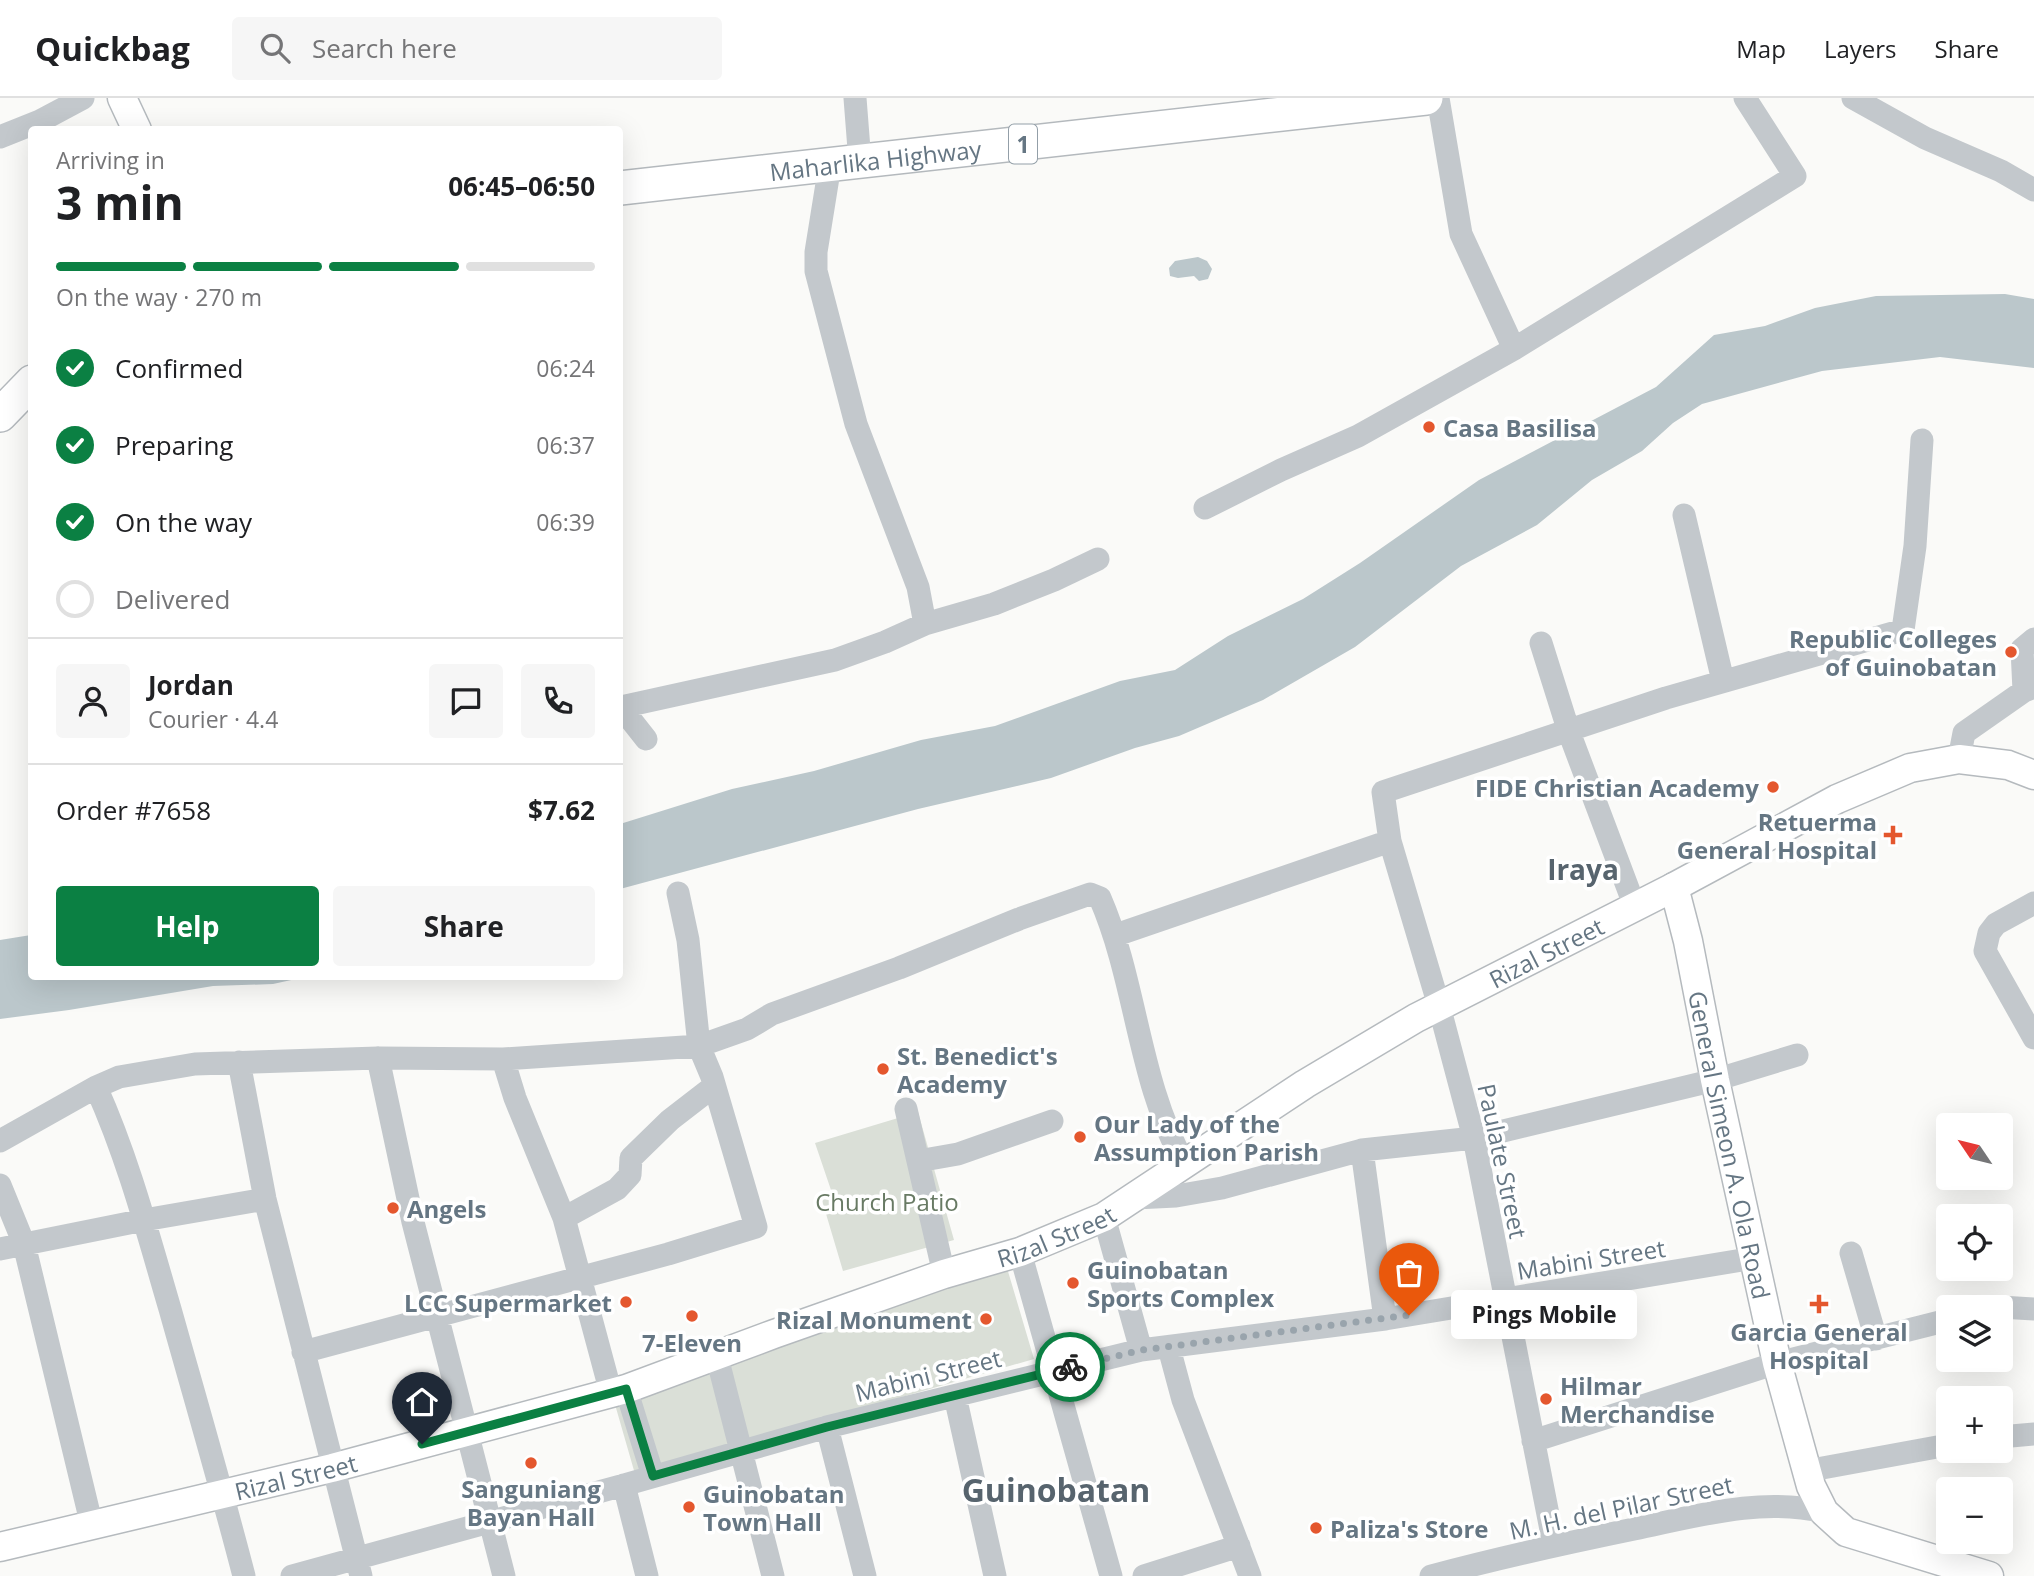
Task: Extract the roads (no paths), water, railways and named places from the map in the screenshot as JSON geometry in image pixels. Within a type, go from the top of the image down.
[{"type":"highway","name":"Maharlika Highway","points":[[623,188],[1426,98]]},
{"type":"highway","points":[[0,415],[28,394]]},
{"type":"main road","points":[[122,98],[135,126]]},
{"type":"main road","name":"Rizal Street","points":[[0,1547],[332,1468],[618,1391],[944,1275],[1020,1252],[1104,1217],[1305,1084],[1439,1006],[1674,887],[1836,799],[1910,768],[1959,759],[2008,765],[2034,775]]},
{"type":"main road","name":"General Simeon A. Ola Road","points":[[1674,887],[1688,940],[1715,1080],[1777,1363],[1806,1471],[1824,1512],[1846,1532],[1989,1576]]},
{"type":"street","points":[[0,137],[40,121],[83,98]]},
{"type":"street","points":[[855,98],[845,163],[816,252],[816,271],[856,424],[918,587],[925,624]]},
{"type":"street","points":[[1438,98],[1461,234],[1514,349]]},
{"type":"street","points":[[1205,508],[1281,470],[1359,436],[1514,349],[1795,176],[1745,98]]},
{"type":"street","points":[[1853,98],[1925,138],[2001,171],[2034,190]]},
{"type":"street","points":[[1569,732],[1723,681],[1903,630],[1915,546],[1922,440]]},
{"type":"street","points":[[1684,515],[1723,681]]},
{"type":"street","points":[[623,706],[835,660],[925,624],[994,604],[1098,559]]},
{"type":"street","points":[[1959,759],[1965,733],[2029,689],[2022,649],[2034,639]]},
{"type":"street","points":[[1541,643],[1569,732],[1634,907]]},
{"type":"street","points":[[623,711],[646,739]]},
{"type":"street","name":"Paulate Street","points":[[1554,1545],[1474,1138],[1391,841],[1382,792],[1569,732]]},
{"type":"street","points":[[1116,935],[1391,841]]},
{"type":"street","points":[[303,1352],[580,1278],[756,1227],[714,1086],[699,1046],[688,940],[678,893]]},
{"type":"street","points":[[0,1141],[96,1087],[118,1077],[150,1070],[239,1062],[378,1058],[503,1059],[699,1046],[747,1029],[772,1014],[1090,894],[1100,898],[1116,935],[1150,1076],[1165,1126],[1184,1163]]},
{"type":"street","points":[[2034,903],[1996,924],[1989,933],[1985,951],[2034,1038]]},
{"type":"street","points":[[1135,1198],[1176,1196],[1222,1188],[1362,1150],[1474,1138],[1715,1080],[1797,1055]]},
{"type":"street","points":[[378,1058],[413,1222],[504,1576]]},
{"type":"street","points":[[503,1059],[515,1098],[564,1218],[580,1278],[618,1391],[653,1476]]},
{"type":"street","points":[[239,1062],[265,1199],[359,1567]]},
{"type":"street","points":[[564,1218],[617,1189],[630,1175],[631,1158],[670,1120],[714,1086]]},
{"type":"street","points":[[96,1087],[114,1127],[144,1220],[244,1576]]},
{"type":"street","points":[[906,1109],[944,1275]]},
{"type":"street","points":[[918,1161],[958,1154],[1052,1121]]},
{"type":"street","points":[[1362,1150],[1385,1319]]},
{"type":"street","points":[[0,1185],[24,1244],[92,1526]]},
{"type":"street","points":[[0,1249],[265,1199]]},
{"type":"street","points":[[1104,1217],[1142,1350]]},
{"type":"street","points":[[1020,1252],[1111,1576]]},
{"type":"street","points":[[1851,1253],[1876,1339]]},
{"type":"street","name":"Mabini Street","points":[[292,1576],[359,1567],[490,1522],[827,1427],[1142,1350],[1385,1319],[1754,1258]]},
{"type":"street","points":[[2013,1308],[2034,1309]]},
{"type":"street","points":[[1534,1441],[1777,1363],[1936,1323]]},
{"type":"street","points":[[1169,1348],[1183,1400],[1250,1576]]},
{"type":"street","points":[[717,1357],[773,1576]]},
{"type":"street","points":[[955,1396],[995,1576]]},
{"type":"street","points":[[827,1427],[865,1576]]},
{"type":"street","points":[[2013,1436],[2034,1434]]},
{"type":"street","points":[[1806,1471],[1936,1447]]},
{"type":"street","points":[[624,1485],[647,1576]]},
{"type":"street","name":"M. H. del Pilar Street","points":[[1433,1576],[1554,1545],[1730,1509],[1801,1507],[1824,1512]]},
{"type":"street","points":[[1144,1576],[1239,1546]]},
{"type":"place","name":"Casa Basilisa","points":[[1429,427]]},
{"type":"place","name":"Republic Colleges of Guinobatan","points":[[2011,652]]},
{"type":"place","name":"FIDE Christian Academy","points":[[1773,787]]},
{"type":"place","name":"Retuerma General Hospital","points":[[1893,835]]},
{"type":"place","name":"St. Benedict's Academy","points":[[883,1069]]},
{"type":"place","name":"Our Lady of the Assumption Parish","points":[[1080,1137]]},
{"type":"place","name":"Angels","points":[[393,1208]]},
{"type":"place","name":"Guinobatan Sports Complex","points":[[1073,1283]]},
{"type":"place","name":"LCC Supermarket","points":[[626,1302]]},
{"type":"place","name":"Garcia General Hospital","points":[[1819,1304]]},
{"type":"place","name":"Pings Mobile","points":[[1409,1315]]},
{"type":"place","name":"7-Eleven","points":[[692,1316]]},
{"type":"place","name":"Rizal Monument","points":[[986,1319]]},
{"type":"place","name":"Hilmar Merchandise","points":[[1546,1399]]},
{"type":"place","name":"Sanguniang Bayan Hall","points":[[531,1463]]},
{"type":"place","name":"Guinobatan Town Hall","points":[[689,1507]]},
{"type":"place","name":"Paliza's Store","points":[[1316,1528]]},
{"type":"district","name":"Iraya","points":[[1583,869]]},
{"type":"district","name":"Guinobatan","points":[[1056,1489]]},
{"type":"park label","name":"Church Patio","points":[[887,1201]]}]
